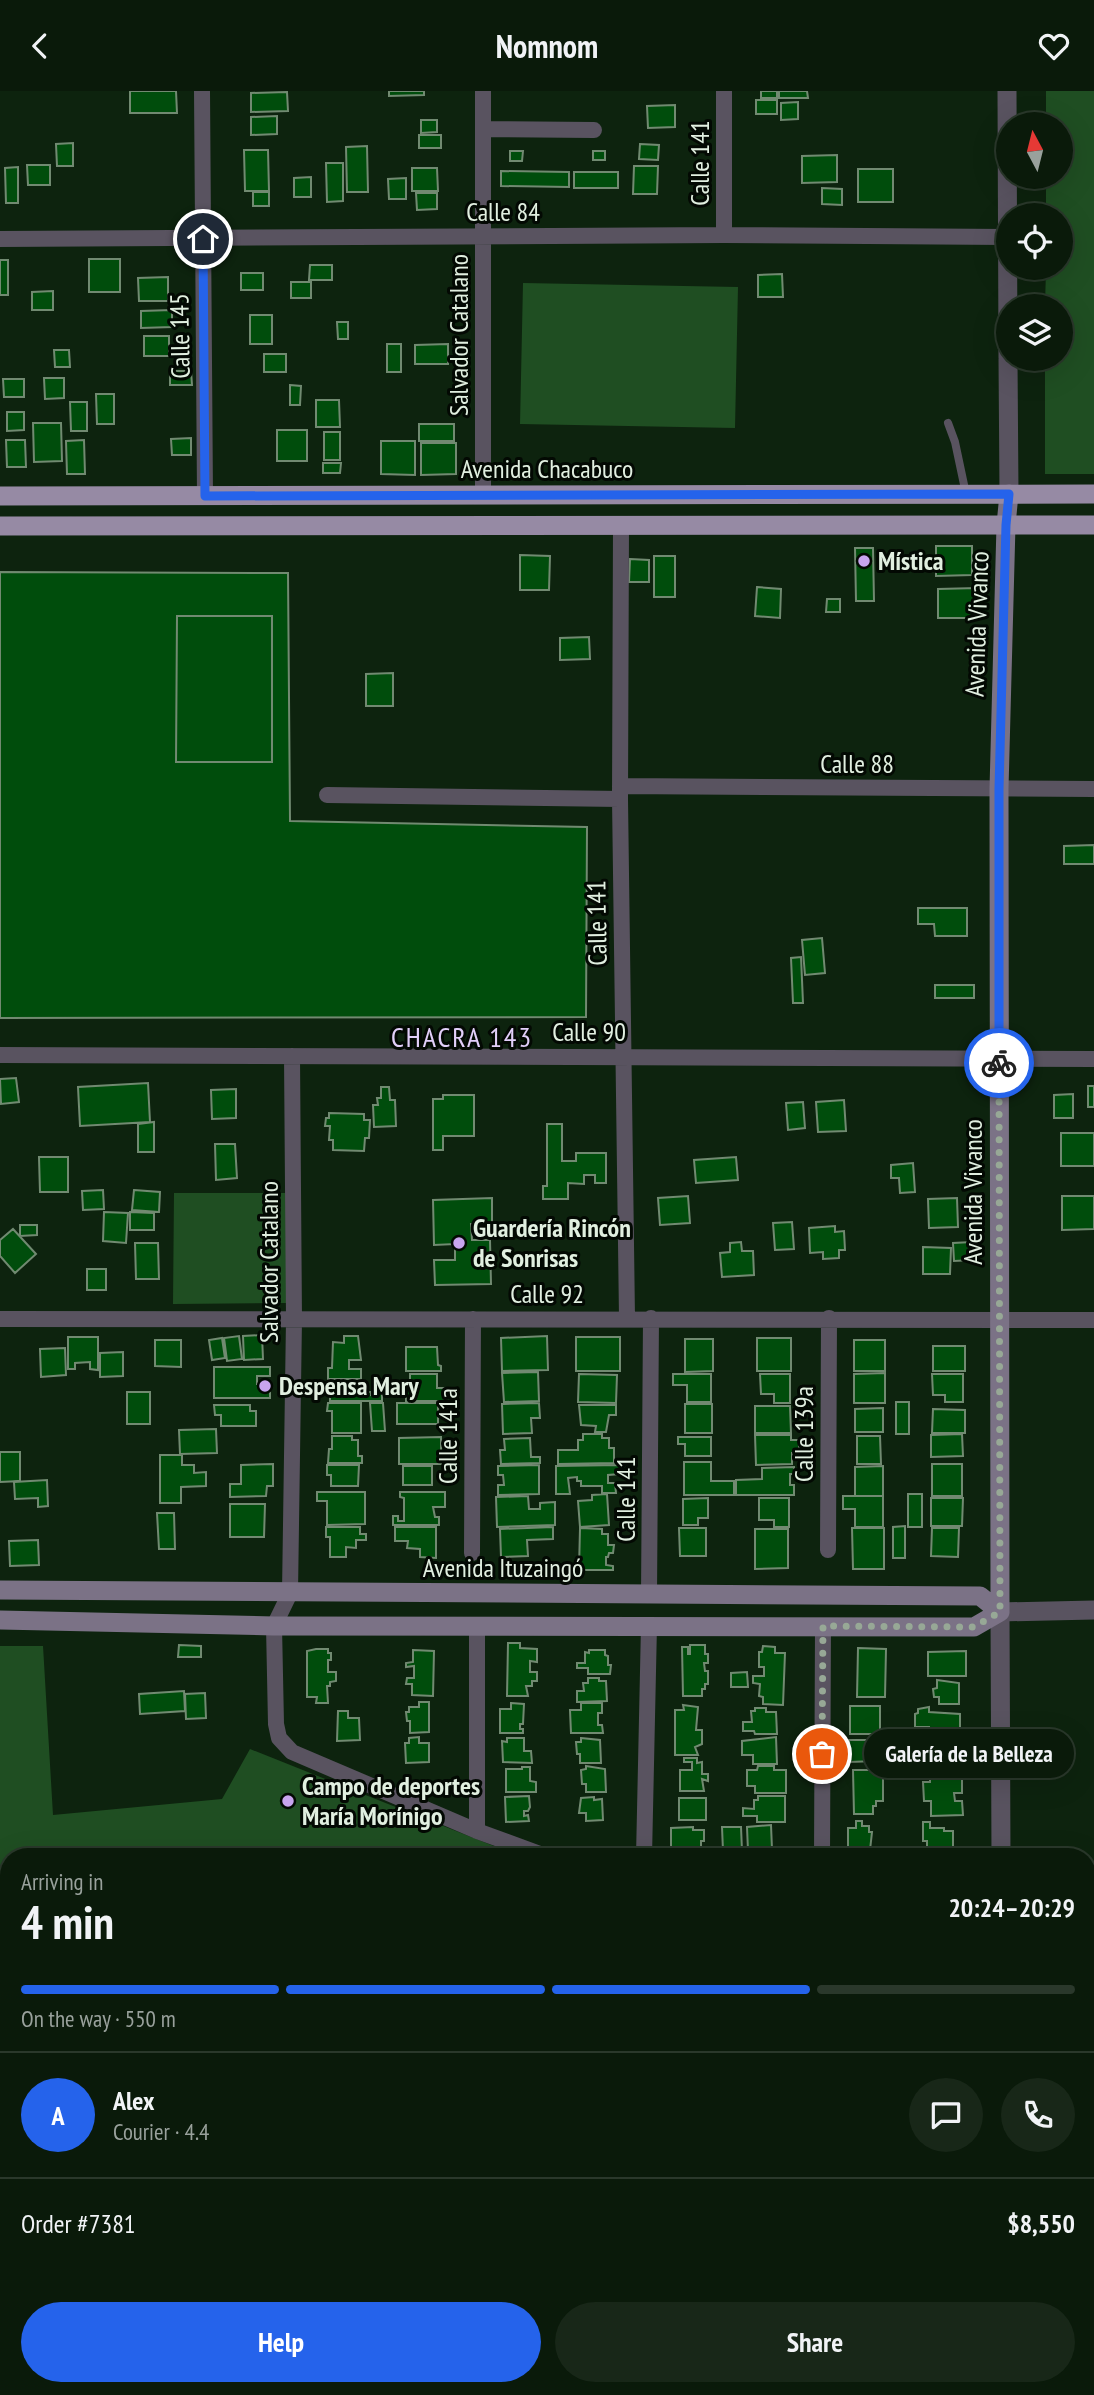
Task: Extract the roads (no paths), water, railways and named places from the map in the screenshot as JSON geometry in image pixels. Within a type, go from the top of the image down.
[{"type":"main road","name":"Avenida Vivanco","points":[[1000,1612],[999,789],[1009,494]]},
{"type":"main road","name":"Avenida Chacabuco","points":[[0,496],[1094,494]]},
{"type":"main road","points":[[0,526],[1094,525]]},
{"type":"main road","name":"Avenida Ituzaingó","points":[[0,1590],[980,1596],[1000,1612],[974,1627],[274,1626],[0,1621]]},
{"type":"street","name":"Calle 145","points":[[202,91],[205,496]]},
{"type":"street","name":"Salvador Catalano","points":[[483,91],[483,495]]},
{"type":"street","name":"Calle 141","points":[[724,91],[724,235]]},
{"type":"street","name":"Avenida Vivanco","points":[[1007,91],[1007,203]]},
{"type":"street","points":[[483,129],[594,130]]},
{"type":"street","name":"Calle 84","points":[[0,239],[724,235],[996,237]]},
{"type":"street","name":"Avenida Vivanco","points":[[1008,371],[1009,494]]},
{"type":"street","name":"Calle 141","points":[[621,526],[620,793],[627,1318]]},
{"type":"street","name":"Calle 88","points":[[327,795],[1094,789]]},
{"type":"street","name":"Calle 90","points":[[0,1055],[1094,1059]]},
{"type":"street","name":"Salvador Catalano","points":[[290,1593],[294,1319],[292,1056]]},
{"type":"street","name":"Calle 141","points":[[649,1595],[651,1318]]},
{"type":"street","name":"Calle 139a","points":[[828,1551],[829,1318]]},
{"type":"street","name":"Calle 92","points":[[0,1319],[1094,1320]]},
{"type":"street","name":"Calle 141a","points":[[472,1553],[473,1319]]},
{"type":"street","points":[[290,1593],[274,1626],[276,1724],[279,1738],[292,1752],[523,1848]]},
{"type":"street","name":"Avenida Ituzaingó","points":[[1000,1612],[1094,1610]]},
{"type":"street","name":"Avenida Vivanco","points":[[1000,1612],[1001,1848]]},
{"type":"street","points":[[477,1625],[477,1831]]},
{"type":"street","points":[[644,1848],[649,1625]]},
{"type":"street","points":[[822,1848],[823,1626]]},
{"type":"lane","points":[[948,423],[956,442],[966,494]]},
{"type":"place","name":"Mística","points":[[864,561]]},
{"type":"place","name":"Guardería Rincón de Sonrisas","points":[[459,1243]]},
{"type":"place","name":"Despensa Mary","points":[[265,1386]]},
{"type":"place","name":"Galería de la Belleza","points":[[822,1754]]},
{"type":"place","name":"Campo de deportes María Morínigo","points":[[288,1801]]},
{"type":"district","name":"CHACRA 143","points":[[462,1037]]}]
